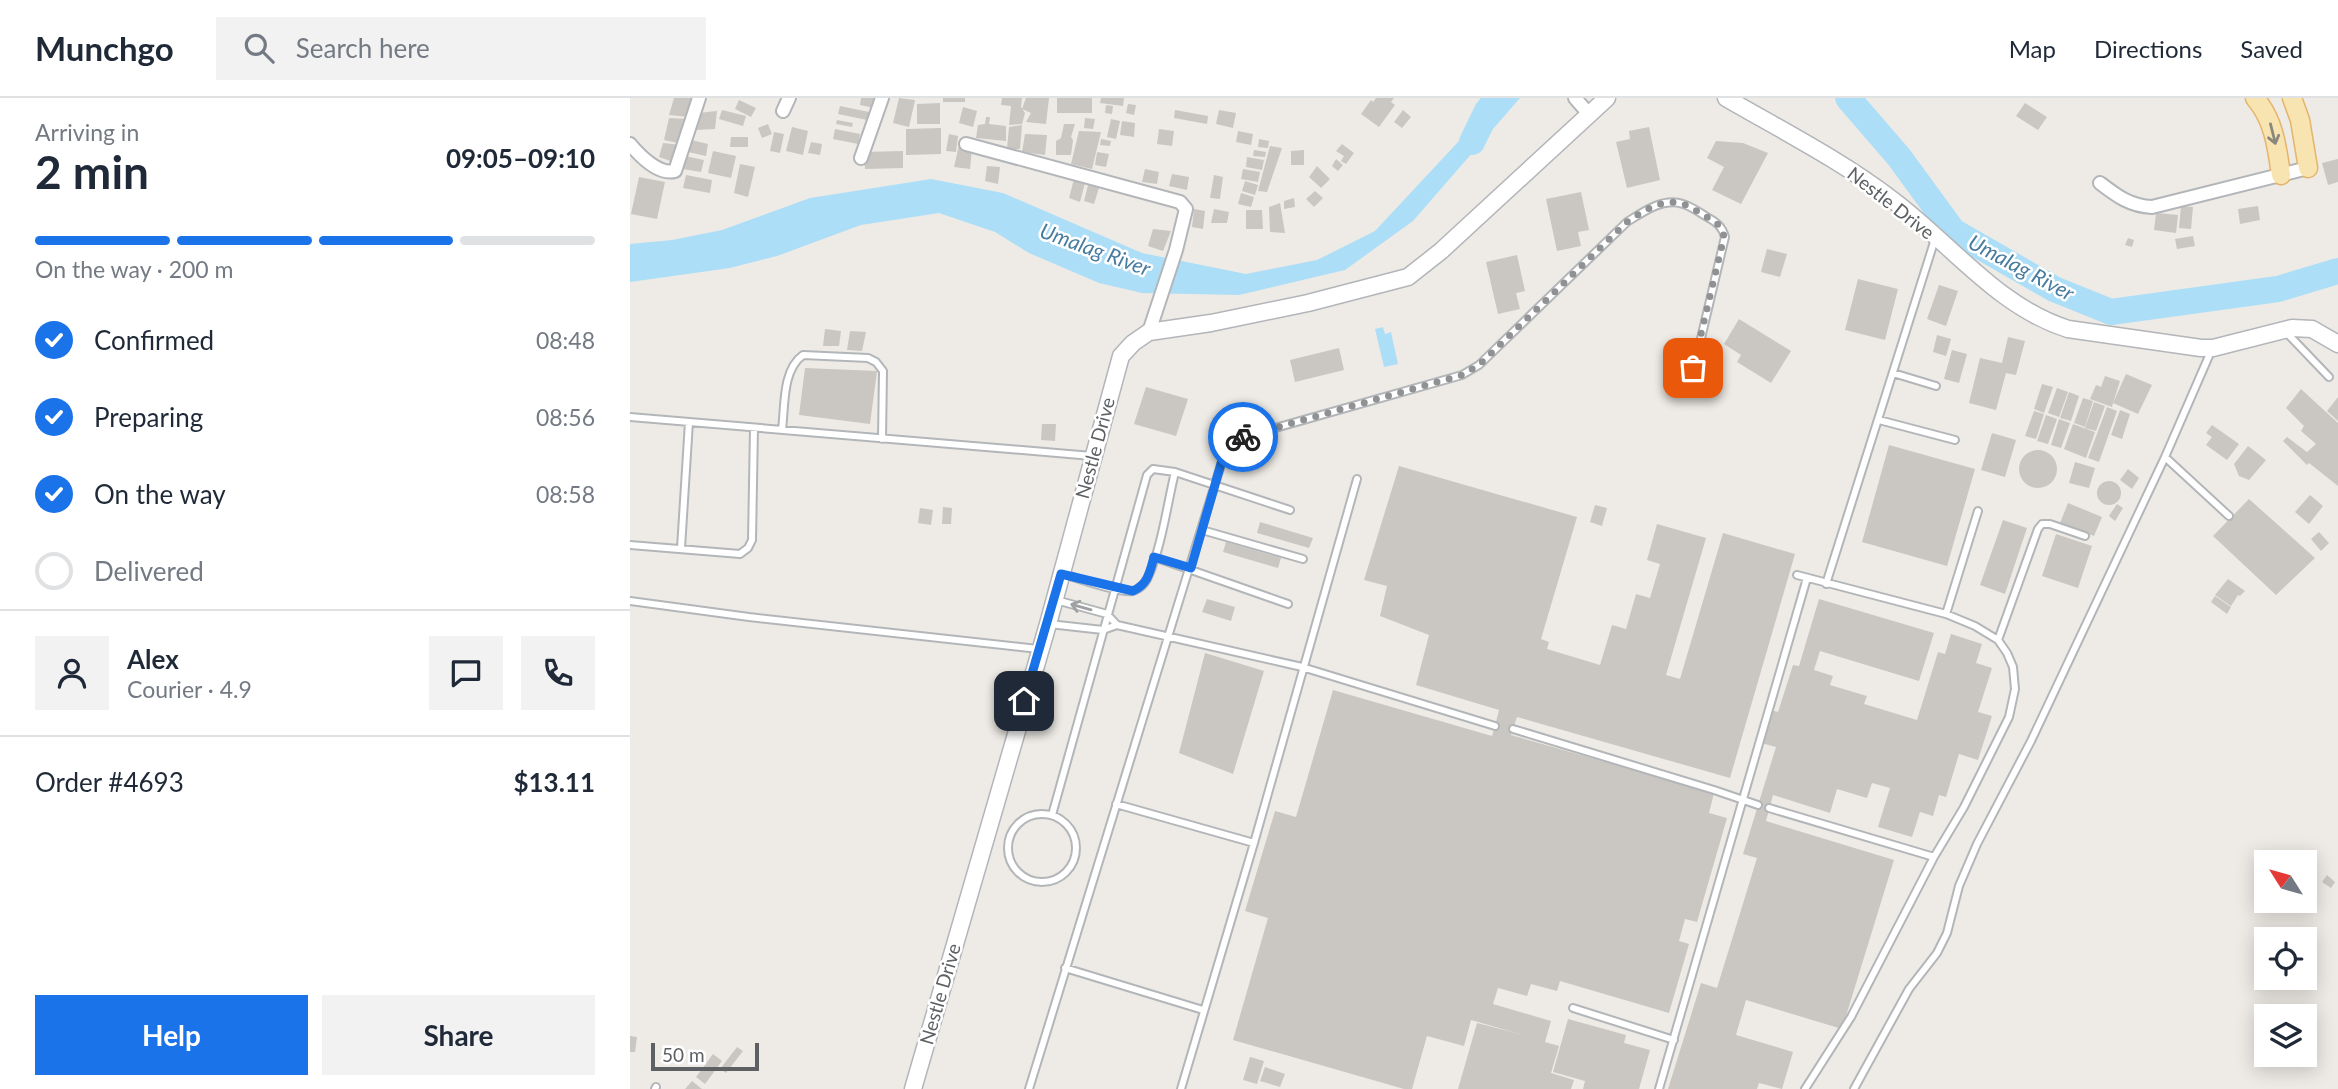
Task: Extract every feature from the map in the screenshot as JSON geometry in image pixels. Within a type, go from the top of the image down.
[{"type":"main road","points":[[2255,98],[2266,110],[2273,128],[2281,175]]},
{"type":"main road","points":[[2292,98],[2300,120],[2308,168]]},
{"type":"street","points":[[630,144],[657,168],[666,173],[675,171],[699,98]]},
{"type":"street","points":[[783,111],[789,98]]},
{"type":"street","points":[[861,158],[882,98]]},
{"type":"street","points":[[1575,98],[1588,113]]},
{"type":"street","points":[[966,144],[1180,202],[1186,209],[1176,250],[1149,332],[1211,323],[1308,303],[1408,277],[1441,251],[1607,98]]},
{"type":"street","name":"Nestle Drive","points":[[1726,98],[1874,186],[2020,308],[2068,329],[2213,348]]},
{"type":"street","points":[[2100,183],[2123,201],[2152,207],[2308,168]]},
{"type":"street","points":[[2213,348],[2284,329],[2312,329],[2338,344]]},
{"type":"street","name":"Nestle Drive","points":[[912,1089],[1048,624],[1121,356],[1149,332]]},
{"type":"lane","points":[[1029,1089],[1225,450],[1233,440],[1462,375],[1479,365],[1627,222],[1647,209],[1666,202],[1682,203],[1723,229],[1724,237],[1693,368]]},
{"type":"lane","points":[[1826,584],[1936,237]]},
{"type":"lane","points":[[2284,329],[2329,377]]},
{"type":"lane","points":[[1854,1089],[1909,989],[1937,953],[1947,933],[1959,886],[1977,844],[2031,741],[2165,457],[2213,348]]},
{"type":"lane","points":[[782,430],[788,380],[798,359],[803,355],[868,358],[876,362],[883,371],[882,439]]},
{"type":"lane","points":[[1893,373],[1936,386]]},
{"type":"lane","points":[[630,417],[1092,456]]},
{"type":"lane","points":[[1879,419],[1955,440]]},
{"type":"lane","points":[[681,548],[689,422]]},
{"type":"lane","points":[[630,545],[740,554],[748,548],[752,540],[754,428]]},
{"type":"lane","points":[[2165,457],[2229,516]]},
{"type":"lane","points":[[1052,815],[1147,475],[1153,469],[1175,472],[1290,510]]},
{"type":"lane","points":[[1061,574],[1114,588],[1133,591],[1141,587],[1147,580],[1154,557],[1175,472]]},
{"type":"lane","points":[[1181,1089],[1357,480]]},
{"type":"lane","points":[[1946,614],[1978,511]]},
{"type":"lane","points":[[1998,640],[2042,524],[2050,524],[2085,536]]},
{"type":"lane","points":[[1202,530],[1303,559]]},
{"type":"lane","points":[[1154,557],[1287,604]]},
{"type":"lane","points":[[1797,575],[1946,614],[1975,626],[1998,640],[2007,653],[2013,667],[2015,689],[2009,718],[1964,807],[1934,857],[1852,1017],[1805,1089]]},
{"type":"lane","points":[[1658,1089],[1807,578]]},
{"type":"lane","points":[[1054,599],[1107,614],[1117,625]]},
{"type":"lane","points":[[630,601],[1040,649]]},
{"type":"lane","points":[[1048,624],[1103,630],[1117,625],[1302,667],[1495,726]]},
{"type":"lane","points":[[1513,729],[1758,805]]},
{"type":"lane","points":[[1116,804],[1254,843]]},
{"type":"lane","points":[[1769,808],[1934,857]]},
{"type":"lane","points":[[1035,814],[1052,815],[1066,823],[1075,837],[1076,854],[1070,869],[1057,879],[1041,883],[1025,878],[1013,867],[1007,851],[1010,835],[1020,821],[1035,814]]},
{"type":"lane","points":[[1065,968],[1203,1010]]},
{"type":"lane","points":[[1573,1008],[1674,1040]]},
{"type":"water","points":[[1499,98],[1520,98],[1413,221],[1345,270],[1239,295],[1142,293],[1099,283],[1029,253],[995,232],[939,213],[861,225],[777,256],[730,268],[630,282],[630,244],[672,240],[722,230],[810,198],[931,179],[1003,193],[1142,253],[1246,274],[1317,260],[1375,231]]},
{"type":"water","points":[[1383,327],[1385,334],[1391,332],[1398,364],[1384,367],[1375,329]]},
{"type":"building","points":[[674,98],[693,98],[689,117],[669,115]]},
{"type":"building","points":[[861,98],[876,98],[874,108],[860,105]]},
{"type":"building","points":[[899,98],[915,100],[909,127],[893,123]]},
{"type":"building","points":[[943,98],[965,98],[965,102],[943,102]]},
{"type":"building","points":[[1002,98],[1022,98],[1021,107],[1025,113],[1022,124],[1009,125],[1011,106],[1001,105]]},
{"type":"building","points":[[1026,98],[1049,98],[1046,124],[1026,122],[1031,113],[1022,109]]},
{"type":"building","points":[[1057,98],[1092,98],[1092,113],[1057,113]]},
{"type":"building","points":[[1101,98],[1124,98],[1123,106],[1100,103]]},
{"type":"building","points":[[1376,98],[1394,98],[1391,102],[1395,105],[1379,127],[1361,114],[1371,100],[1373,102]]},
{"type":"building","points":[[739,100],[756,108],[751,117],[735,109]]},
{"type":"building","points":[[940,103],[940,124],[917,124],[917,104]]},
{"type":"building","points":[[2025,103],[2047,117],[2038,130],[2016,116]]},
{"type":"building","points":[[1128,104],[1136,105],[1134,115],[1126,113]]},
{"type":"building","points":[[1106,105],[1113,106],[1112,114],[1105,113]]},
{"type":"building","points":[[840,106],[874,113],[872,121],[838,114]]},
{"type":"building","points":[[963,107],[977,111],[973,127],[959,123]]},
{"type":"building","points":[[722,110],[746,116],[743,126],[719,119]]},
{"type":"building","points":[[1175,110],[1208,116],[1207,124],[1174,118]]},
{"type":"building","points":[[1219,110],[1236,113],[1233,128],[1216,124]]},
{"type":"building","points":[[1403,110],[1411,117],[1402,128],[1394,122]]},
{"type":"building","points":[[717,111],[715,129],[695,130],[698,113]]},
{"type":"building","points":[[986,117],[990,117],[989,124],[1006,126],[1006,141],[976,138],[978,125],[985,124]]},
{"type":"building","points":[[669,118],[688,119],[682,144],[664,140]]},
{"type":"building","points":[[1085,118],[1095,119],[1093,129],[1084,128]]},
{"type":"building","points":[[1111,119],[1120,121],[1116,139],[1107,137]]},
{"type":"building","points":[[837,120],[853,123],[852,127],[836,124]]},
{"type":"building","points":[[1122,121],[1135,123],[1134,137],[1120,135]]},
{"type":"building","points":[[768,124],[772,134],[762,138],[758,128]]},
{"type":"building","points":[[1064,124],[1075,124],[1071,137],[1071,155],[1056,155],[1056,141],[1061,138]]},
{"type":"building","points":[[1022,125],[1020,149],[1007,149],[1009,127]]},
{"type":"building","points":[[792,127],[808,131],[803,155],[786,151]]},
{"type":"building","points":[[1649,127],[1660,180],[1627,188],[1616,142],[1630,139],[1629,131]]},
{"type":"building","points":[[941,128],[941,154],[906,155],[906,129]]},
{"type":"building","points":[[835,129],[860,134],[858,144],[833,139]]},
{"type":"building","points":[[1159,129],[1174,131],[1172,146],[1157,144]]},
{"type":"building","points":[[1079,131],[1101,132],[1092,169],[1071,164]]},
{"type":"building","points":[[1238,131],[1253,134],[1251,145],[1236,142]]},
{"type":"building","points":[[774,132],[784,134],[780,153],[770,151]]},
{"type":"building","points":[[949,134],[958,136],[956,152],[946,151]]},
{"type":"building","points":[[1025,134],[1047,135],[1045,155],[1022,152]]},
{"type":"building","points":[[731,137],[748,137],[748,147],[730,147]]},
{"type":"building","points":[[1101,139],[1111,141],[1110,146],[1100,145]]},
{"type":"building","points":[[1259,139],[1269,141],[1268,148],[1258,147]]},
{"type":"building","points":[[691,140],[708,144],[706,156],[688,152]]},
{"type":"building","points":[[1716,141],[1743,143],[1768,153],[1741,204],[1712,190],[1724,167],[1707,158]]},
{"type":"building","points":[[811,142],[822,144],[820,155],[808,153]]},
{"type":"building","points":[[663,143],[681,145],[676,163],[659,157]]},
{"type":"building","points":[[1342,144],[1354,153],[1346,164],[1341,161],[1344,156],[1336,151]]},
{"type":"building","points":[[959,145],[972,148],[970,169],[954,167]]},
{"type":"building","points":[[1270,146],[1282,148],[1267,192],[1258,191]]},
{"type":"building","points":[[1254,150],[1266,152],[1265,157],[1253,156]]},
{"type":"building","points":[[1304,150],[1304,165],[1291,165],[1291,151]]},
{"type":"building","points":[[713,151],[736,156],[731,178],[708,173]]},
{"type":"building","points":[[903,151],[903,168],[865,169],[864,152]]},
{"type":"building","points":[[1097,152],[1109,154],[1106,167],[1095,165]]},
{"type":"building","points":[[685,156],[704,160],[701,172],[683,169]]},
{"type":"building","points":[[1247,157],[1264,160],[1262,170],[1246,167]]},
{"type":"building","points":[[1336,159],[1343,165],[1338,171],[1332,166]]},
{"type":"building","points":[[2338,159],[2338,182],[2328,185],[2322,163]]},
{"type":"building","points":[[740,164],[755,167],[748,197],[734,193]]},
{"type":"building","points":[[987,166],[1000,167],[998,184],[985,181]]},
{"type":"building","points":[[1317,166],[1330,179],[1321,188],[1309,177]]},
{"type":"building","points":[[1145,169],[1159,172],[1157,184],[1142,182]]},
{"type":"building","points":[[1243,169],[1260,172],[1258,182],[1241,179]]},
{"type":"building","points":[[1172,174],[1189,177],[1187,190],[1169,186]]},
{"type":"building","points":[[686,175],[712,180],[710,193],[683,188]]},
{"type":"building","points":[[1214,175],[1223,177],[1220,199],[1210,198]]},
{"type":"building","points":[[639,177],[665,182],[657,219],[631,214]]},
{"type":"building","points":[[1074,179],[1085,183],[1080,202],[1069,198]]},
{"type":"building","points":[[1245,181],[1258,185],[1255,195],[1242,191]]},
{"type":"building","points":[[1088,185],[1099,188],[1094,204],[1084,201]]},
{"type":"building","points":[[1315,191],[1323,198],[1314,207],[1306,199]]},
{"type":"building","points":[[1581,192],[1589,230],[1578,232],[1581,246],[1557,251],[1546,199]]},
{"type":"building","points":[[1241,193],[1254,197],[1251,207],[1238,204]]},
{"type":"building","points":[[1294,198],[1295,207],[1284,209],[1284,201]]},
{"type":"building","points":[[1280,203],[1285,233],[1270,232],[1269,207]]},
{"type":"building","points":[[2181,206],[2193,207],[2191,229],[2179,228]]},
{"type":"building","points":[[2258,206],[2260,220],[2240,224],[2238,209]]},
{"type":"building","points":[[1194,209],[1205,211],[1203,229],[1192,227]]},
{"type":"building","points":[[1214,209],[1229,212],[1227,223],[1211,223]]},
{"type":"building","points":[[1246,210],[1262,210],[1263,229],[1246,229]]},
{"type":"building","points":[[2156,213],[2178,215],[2176,233],[2154,230]]},
{"type":"building","points":[[1153,229],[1171,231],[1163,251],[1148,246]]},
{"type":"building","points":[[2193,236],[2195,246],[2177,249],[2175,239]]},
{"type":"building","points":[[2128,238],[2134,240],[2132,247],[2125,245]]},
{"type":"building","points":[[1767,249],[1787,254],[1780,277],[1761,272]]},
{"type":"building","points":[[1517,255],[1525,291],[1516,293],[1520,309],[1498,314],[1486,262]]},
{"type":"building","points":[[1858,279],[1898,289],[1885,340],[1845,330]]},
{"type":"building","points":[[1939,285],[1958,291],[1946,326],[1927,319]]},
{"type":"building","points":[[1739,319],[1791,351],[1771,383],[1737,362],[1741,355],[1724,344]]},
{"type":"building","points":[[825,329],[841,331],[839,346],[823,346]]},
{"type":"building","points":[[850,331],[866,332],[862,351],[847,350]]},
{"type":"building","points":[[1937,335],[1951,339],[1946,356],[1933,352]]},
{"type":"building","points":[[2008,337],[2025,341],[2016,375],[2006,373],[1996,410],[1969,403],[1980,358],[2002,363]]},
{"type":"building","points":[[1339,348],[1344,370],[1295,382],[1290,360]]},
{"type":"building","points":[[1952,350],[1967,354],[1959,383],[1944,379]]},
{"type":"building","points":[[805,368],[877,371],[870,424],[799,415]]},
{"type":"building","points":[[2126,374],[2152,385],[2138,414],[2113,403]]},
{"type":"building","points":[[2105,376],[2120,381],[2112,407],[2090,399],[2096,385],[2101,387]]},
{"type":"building","points":[[2042,384],[2053,387],[2044,413],[2034,409]]},
{"type":"building","points":[[1146,387],[1188,399],[1176,436],[1134,424]]},
{"type":"building","points":[[2057,388],[2068,392],[2059,417],[2048,413]]},
{"type":"building","points":[[2301,389],[2338,423],[2338,486],[2309,463],[2307,465],[2283,441],[2287,437],[2307,452],[2316,444],[2301,431],[2304,426],[2286,408]]},
{"type":"building","points":[[2069,392],[2079,396],[2071,421],[2060,418]]},
{"type":"building","points":[[2338,397],[2338,421],[2327,411]]},
{"type":"building","points":[[2083,398],[2093,401],[2085,427],[2074,423]]},
{"type":"building","points":[[2094,402],[2105,406],[2096,431],[2085,428]]},
{"type":"building","points":[[2107,407],[2117,411],[2099,462],[2088,458]]},
{"type":"building","points":[[2120,410],[2130,414],[2122,439],[2111,435]]},
{"type":"building","points":[[2034,411],[2044,414],[2036,439],[2025,436]]},
{"type":"building","points":[[2046,415],[2057,419],[2048,444],[2037,441]]},
{"type":"building","points":[[2059,419],[2070,423],[2061,448],[2051,445]]},
{"type":"building","points":[[1042,424],[1056,424],[1055,441],[1041,440]]},
{"type":"building","points":[[2073,424],[2095,432],[2086,458],[2064,449]]},
{"type":"building","points":[[2212,425],[2239,444],[2227,460],[2206,445],[2212,437],[2206,433]]},
{"type":"building","points":[[1992,433],[2016,440],[2005,477],[1981,470]]},
{"type":"building","points":[[1889,445],[1975,469],[1947,566],[1862,542]]},
{"type":"building","points":[[2248,446],[2266,460],[2249,480],[2239,476],[2234,464]]},
{"type":"building","points":[[2038,450],[2052,455],[2057,469],[2052,483],[2038,488],[2024,483],[2019,469],[2024,455]]},
{"type":"building","points":[[2075,462],[2095,468],[2089,488],[2069,483]]},
{"type":"building","points":[[1399,466],[1577,517],[1541,639],[1549,642],[1547,649],[1600,665],[1612,625],[1626,629],[1636,594],[1650,598],[1660,564],[1647,560],[1657,524],[1706,538],[1666,675],[1680,679],[1723,533],[1795,554],[1730,778],[1517,717],[1511,735],[1714,793],[1709,813],[1727,818],[1697,922],[1685,919],[1679,941],[1689,944],[1669,1013],[1560,981],[1557,991],[1531,984],[1527,996],[1498,988],[1493,1004],[1551,1021],[1545,1042],[1559,1046],[1551,1073],[1574,1080],[1571,1089],[1458,1089],[1477,1023],[1520,1034],[1471,1020],[1464,1046],[1427,1036],[1412,1089],[1404,1089],[1233,1040],[1268,918],[1245,911],[1275,811],[1296,817],[1333,690],[1492,736],[1495,726],[1499,710],[1416,685],[1429,635],[1380,616],[1387,586],[1364,580]]},
{"type":"building","points":[[2128,469],[2139,478],[2132,489],[2120,480]]},
{"type":"building","points":[[2109,481],[2120,488],[2121,493],[2114,504],[2109,505],[2098,498],[2097,493],[2104,482]]},
{"type":"building","points":[[2310,495],[2323,506],[2309,524],[2295,512]]},
{"type":"building","points":[[2249,499],[2315,558],[2276,595],[2213,536]]},
{"type":"building","points":[[2068,503],[2102,517],[2094,536],[2060,523]]},
{"type":"building","points":[[2117,504],[2123,508],[2115,521],[2109,516]]},
{"type":"building","points":[[1595,505],[1607,508],[1602,526],[1590,522]]},
{"type":"building","points":[[943,507],[952,508],[951,524],[942,524]]},
{"type":"building","points":[[920,508],[933,510],[931,525],[918,523]]},
{"type":"building","points":[[2003,520],[2027,528],[2005,594],[1980,585]]},
{"type":"building","points":[[1260,522],[1313,538],[1309,548],[1257,533]]},
{"type":"building","points":[[2319,532],[2329,543],[2321,551],[2311,539]]},
{"type":"building","points":[[2056,534],[2092,546],[2078,588],[2042,576]]},
{"type":"building","points":[[1226,542],[1281,558],[1278,568],[1223,552]]},
{"type":"building","points":[[2228,579],[2245,591],[2238,595],[2231,606],[2215,595]]},
{"type":"building","points":[[2215,596],[2231,607],[2227,614],[2211,602]]},
{"type":"building","points":[[1207,599],[1235,607],[1231,621],[1202,612]]},
{"type":"building","points":[[1819,599],[1934,633],[1919,681],[1820,651],[1814,670],[1833,676],[1830,685],[1867,696],[1864,704],[1917,720],[1938,652],[1945,654],[1951,634],[1982,644],[1976,663],[1992,668],[1978,712],[1992,716],[1978,760],[1959,754],[1946,797],[1939,795],[1933,816],[1920,812],[1912,837],[1878,827],[1890,788],[1872,783],[1867,798],[1837,789],[1830,813],[1773,795],[1766,821],[1894,860],[1842,1029],[1746,1000],[1736,1035],[1793,1052],[1782,1089],[1759,1083],[1757,1089],[1668,1089],[1701,983],[1717,988],[1757,858],[1743,854],[1776,747],[1761,743],[1771,710],[1778,712],[1793,665],[1799,666]]},
{"type":"building","points":[[1205,653],[1264,671],[1233,774],[1179,753]]},
{"type":"building","points":[[2327,875],[2335,882],[2331,888],[2322,882]]},
{"type":"building","points":[[1568,1019],[1626,1035],[1624,1043],[1650,1050],[1639,1089],[1583,1089],[1585,1081],[1553,1072]]},
{"type":"building","points":[[630,1036],[637,1037],[635,1052],[630,1052]]},
{"type":"building","points":[[737,1047],[743,1051],[726,1073],[720,1069]]},
{"type":"building","points":[[713,1054],[722,1061],[705,1084],[696,1077]]},
{"type":"building","points":[[1250,1057],[1264,1061],[1257,1084],[1243,1080]]},
{"type":"building","points":[[1265,1067],[1285,1074],[1280,1087],[1260,1081]]},
{"type":"building","points":[[692,1081],[702,1089],[685,1089]]},
{"type":"waterway","name":"Umalag River","points":[[1472,142],[1487,111],[1497,98]]},
{"type":"waterway","name":"Umalag River","points":[[1848,98],[1899,157],[1953,231],[2054,289],[2111,312],[2278,289],[2338,271]]},
{"type":"way so far","points":[[1243,437],[1443,383],[1462,375],[1479,365],[1627,222],[1647,209],[1666,202],[1682,203],[1723,229],[1724,241],[1693,368]]},
{"type":"route","points":[[1024,701],[1061,574],[1133,591],[1147,580],[1154,557],[1191,568],[1225,450],[1233,440],[1243,437]]}]
